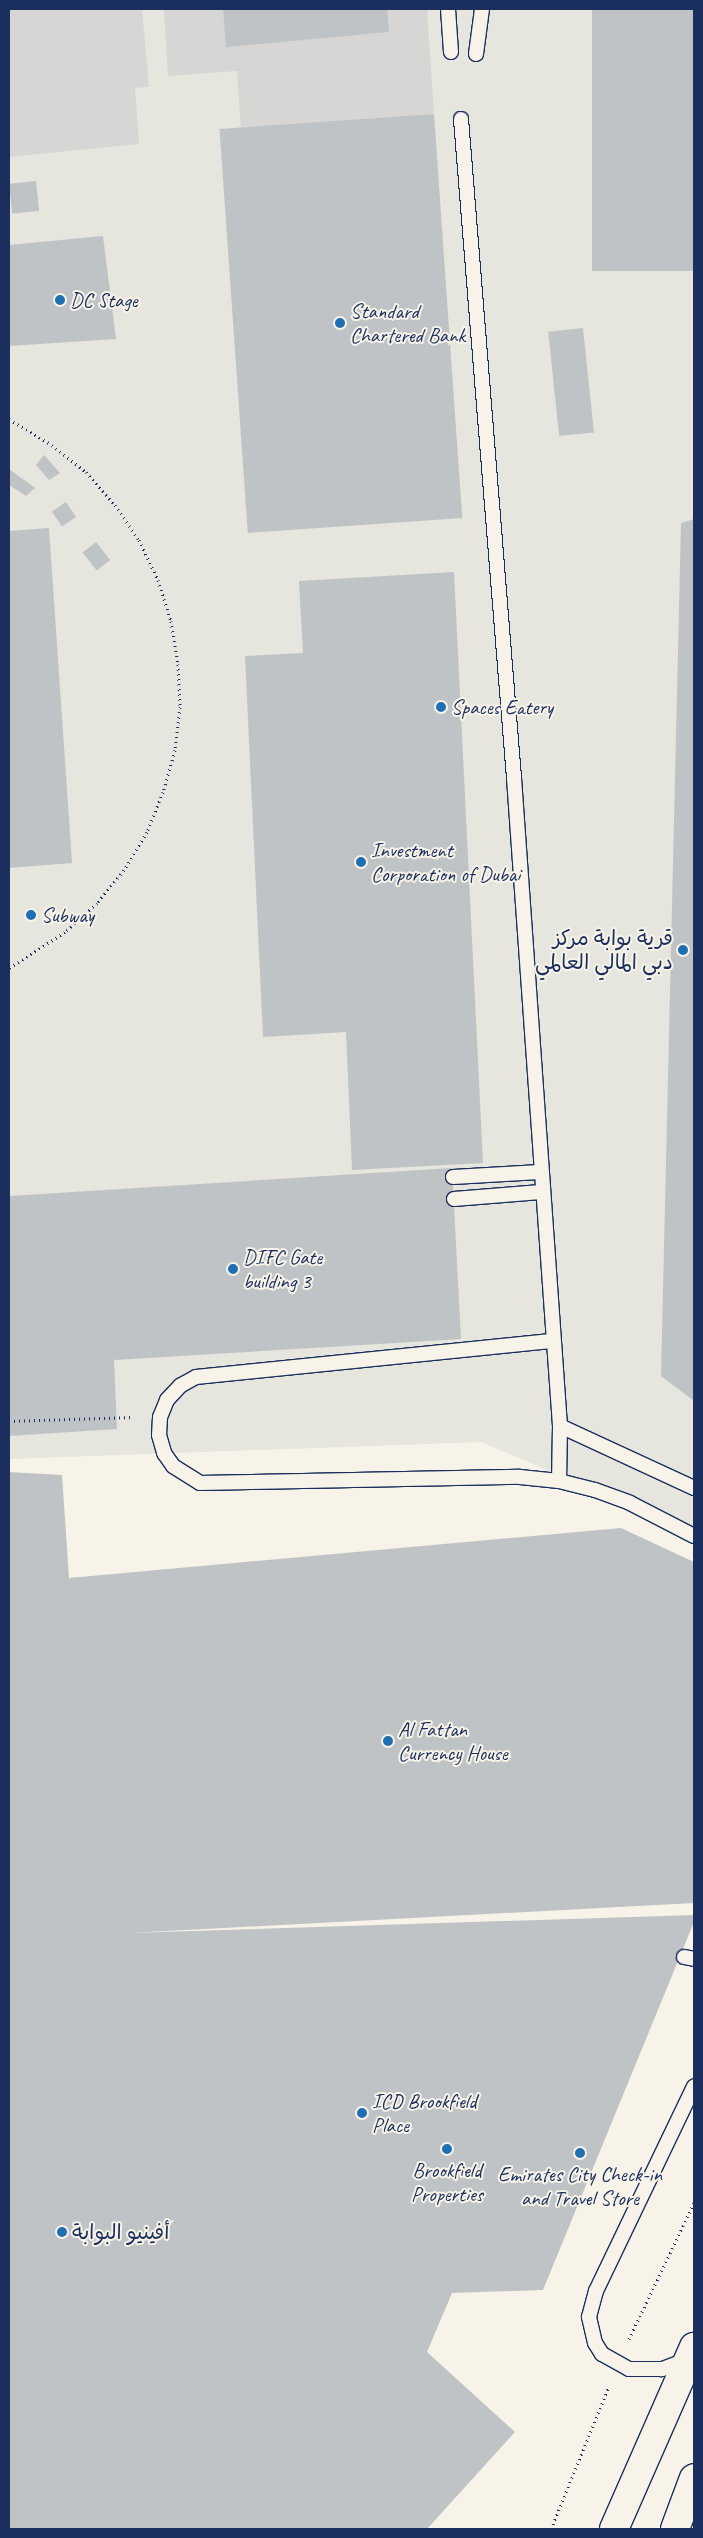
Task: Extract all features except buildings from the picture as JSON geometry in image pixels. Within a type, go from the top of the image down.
[{"type":"street","points":[[614,2529],[692,2353]]},
{"type":"street","points":[[675,2529],[694,2478]]},
{"type":"lane","points":[[448,9],[451,52]]},
{"type":"lane","points":[[476,54],[482,9]]},
{"type":"lane","points":[[466,119],[465,147],[514,778],[551,1341],[560,1426],[559,1481]]},
{"type":"lane","points":[[452,1177],[540,1172]]},
{"type":"lane","points":[[454,1199],[541,1192]]},
{"type":"lane","points":[[551,1341],[196,1377],[180,1386],[167,1400],[160,1417],[158,1435],[164,1453],[173,1466],[200,1482],[500,1477],[559,1481],[630,1502],[694,1536]]},
{"type":"lane","points":[[560,1426],[694,1488]]},
{"type":"lane","points":[[692,2353],[662,2369],[630,2369],[602,2354],[595,2343],[589,2318],[594,2298],[694,2086]]},
{"type":"path","points":[[9,420],[52,445],[86,472],[115,505],[139,540],[158,580],[171,620],[178,664],[180,706],[175,750],[163,792],[147,832],[124,870],[97,903],[65,932],[9,968]]},
{"type":"path","points":[[9,1420],[160,1417]]},
{"type":"shaded area","points":[[9,9],[694,9],[694,1532],[481,1442],[9,1459]]},
{"type":"shaded area","points":[[9,9],[142,9],[149,87],[135,88],[139,144],[9,157]]},
{"type":"shaded area","points":[[164,9],[427,9],[434,114],[241,128],[237,71],[168,76]]},
{"type":"place","name":"DC Stage","points":[[60,300]]},
{"type":"place","name":"Standard Chartered Bank","points":[[340,323]]},
{"type":"place","name":"Spaces Eatery","points":[[441,707]]},
{"type":"place","name":"Investment Corporation of Dubai","points":[[361,862]]},
{"type":"place","name":"Subway","points":[[31,915]]},
{"type":"place","name":"قرية بوابة مركز دبي المالي العالمي","points":[[683,950]]},
{"type":"place","name":"DIFC Gate building 3","points":[[233,1269]]},
{"type":"place","name":"Al Fattan Currency House","points":[[388,1741]]},
{"type":"place","name":"ICD Brookfield Place","points":[[362,2113]]},
{"type":"place","name":"Brookfield Properties","points":[[447,2149]]},
{"type":"place","name":"Emirates City Check-in and Travel Store","points":[[580,2153]]},
{"type":"place","name":"أفينيو البوابة","points":[[62,2232]]}]
